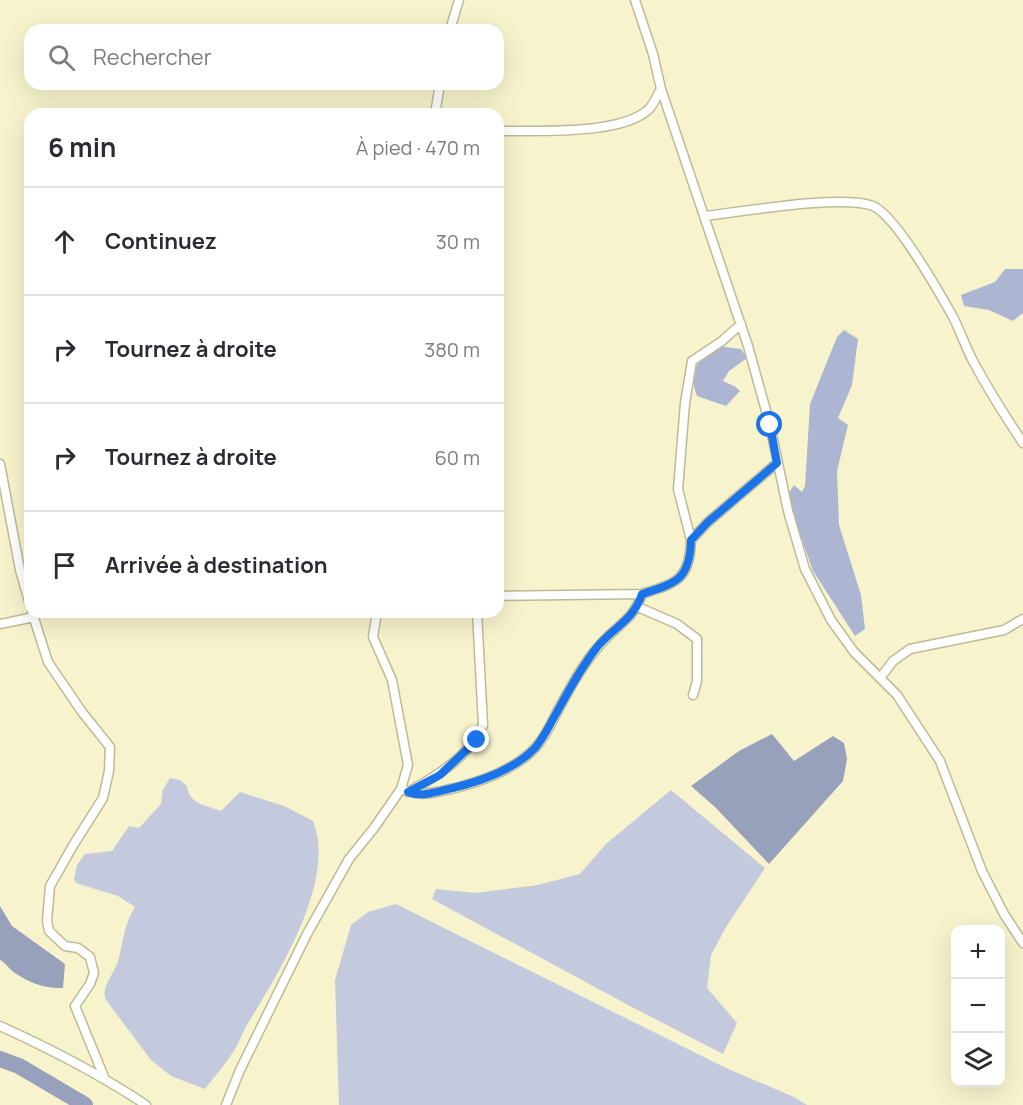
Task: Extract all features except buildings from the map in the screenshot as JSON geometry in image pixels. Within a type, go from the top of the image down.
[{"type":"street","points":[[452,24],[459,0]]},
{"type":"street","points":[[635,0],[661,89],[741,324],[770,425],[777,463],[805,569],[831,620],[854,652],[897,695],[940,761],[982,872],[1004,914],[1023,943]]},
{"type":"street","points":[[504,131],[601,128],[629,120],[648,110],[661,89]]},
{"type":"street","points":[[436,108],[439,90]]},
{"type":"street","points":[[705,216],[849,202],[873,206],[893,222],[924,269],[952,316],[996,402],[1023,443]]},
{"type":"street","points":[[504,596],[642,594],[670,585],[685,573],[691,553],[691,540],[678,489],[692,361],[722,341],[741,324]]},
{"type":"street","points":[[691,540],[708,522],[777,463]]},
{"type":"street","points":[[0,464],[24,584]]},
{"type":"street","points":[[404,790],[414,795],[473,783],[509,768],[535,747],[599,645],[630,618],[638,607],[642,594]]},
{"type":"street","points":[[638,607],[677,624],[697,639],[697,681],[693,695]]},
{"type":"street","points":[[0,624],[24,617]]},
{"type":"street","points":[[34,618],[48,662],[82,712],[110,747],[109,771],[103,798],[50,886],[46,921],[49,931],[65,946],[78,948],[90,957],[94,974],[75,1006],[104,1077]]},
{"type":"street","points":[[376,618],[373,637],[392,680],[408,765],[404,790]]},
{"type":"street","points":[[226,1105],[240,1070],[307,934],[349,860],[404,790],[440,775],[477,740],[483,725],[477,618]]},
{"type":"street","points":[[881,677],[893,661],[910,649],[1004,630],[1023,619]]},
{"type":"street","points":[[0,1026],[58,1052],[104,1077],[146,1105]]},
{"type":"shaded area","points":[[1005,269],[1023,269],[1023,313],[1013,321],[989,310],[964,306],[961,295],[995,282]]},
{"type":"shaded area","points":[[844,330],[858,339],[852,385],[838,418],[848,425],[837,471],[839,525],[861,595],[865,629],[855,636],[813,571],[788,494],[794,485],[802,492],[805,486],[810,404],[837,337]]},
{"type":"shaded area","points":[[718,346],[741,349],[747,358],[729,371],[723,381],[740,391],[726,406],[697,396],[694,387],[696,367]]},
{"type":"shaded area","points":[[772,734],[794,761],[833,736],[844,743],[847,759],[843,781],[769,864],[715,807],[691,786],[739,751]]},
{"type":"shaded area","points":[[170,778],[180,780],[187,786],[194,800],[221,811],[240,792],[284,806],[313,821],[318,844],[317,870],[311,897],[289,951],[227,1062],[205,1089],[171,1076],[151,1060],[106,1000],[106,985],[116,966],[126,927],[135,907],[118,896],[76,883],[74,879],[77,865],[85,854],[112,851],[129,826],[139,828],[161,804],[163,790]]},
{"type":"shaded area","points":[[671,790],[765,868],[726,927],[711,955],[707,988],[737,1023],[723,1054],[432,899],[436,889],[475,893],[538,885],[580,874],[606,844]]},
{"type":"shaded area","points":[[396,904],[726,1068],[794,1097],[807,1105],[339,1105],[335,980],[351,925],[368,912]]},
{"type":"shaded area","points":[[0,906],[12,926],[65,964],[63,988],[44,986],[26,980],[0,960]]},
{"type":"waterway","points":[[0,1059],[19,1066],[85,1105]]},
{"type":"route","points":[[477,740],[440,775],[408,792],[414,795],[473,783],[509,768],[535,747],[599,645],[630,618],[638,607],[642,594],[670,585],[685,573],[691,553],[691,540],[708,522],[777,463],[770,425]]}]
